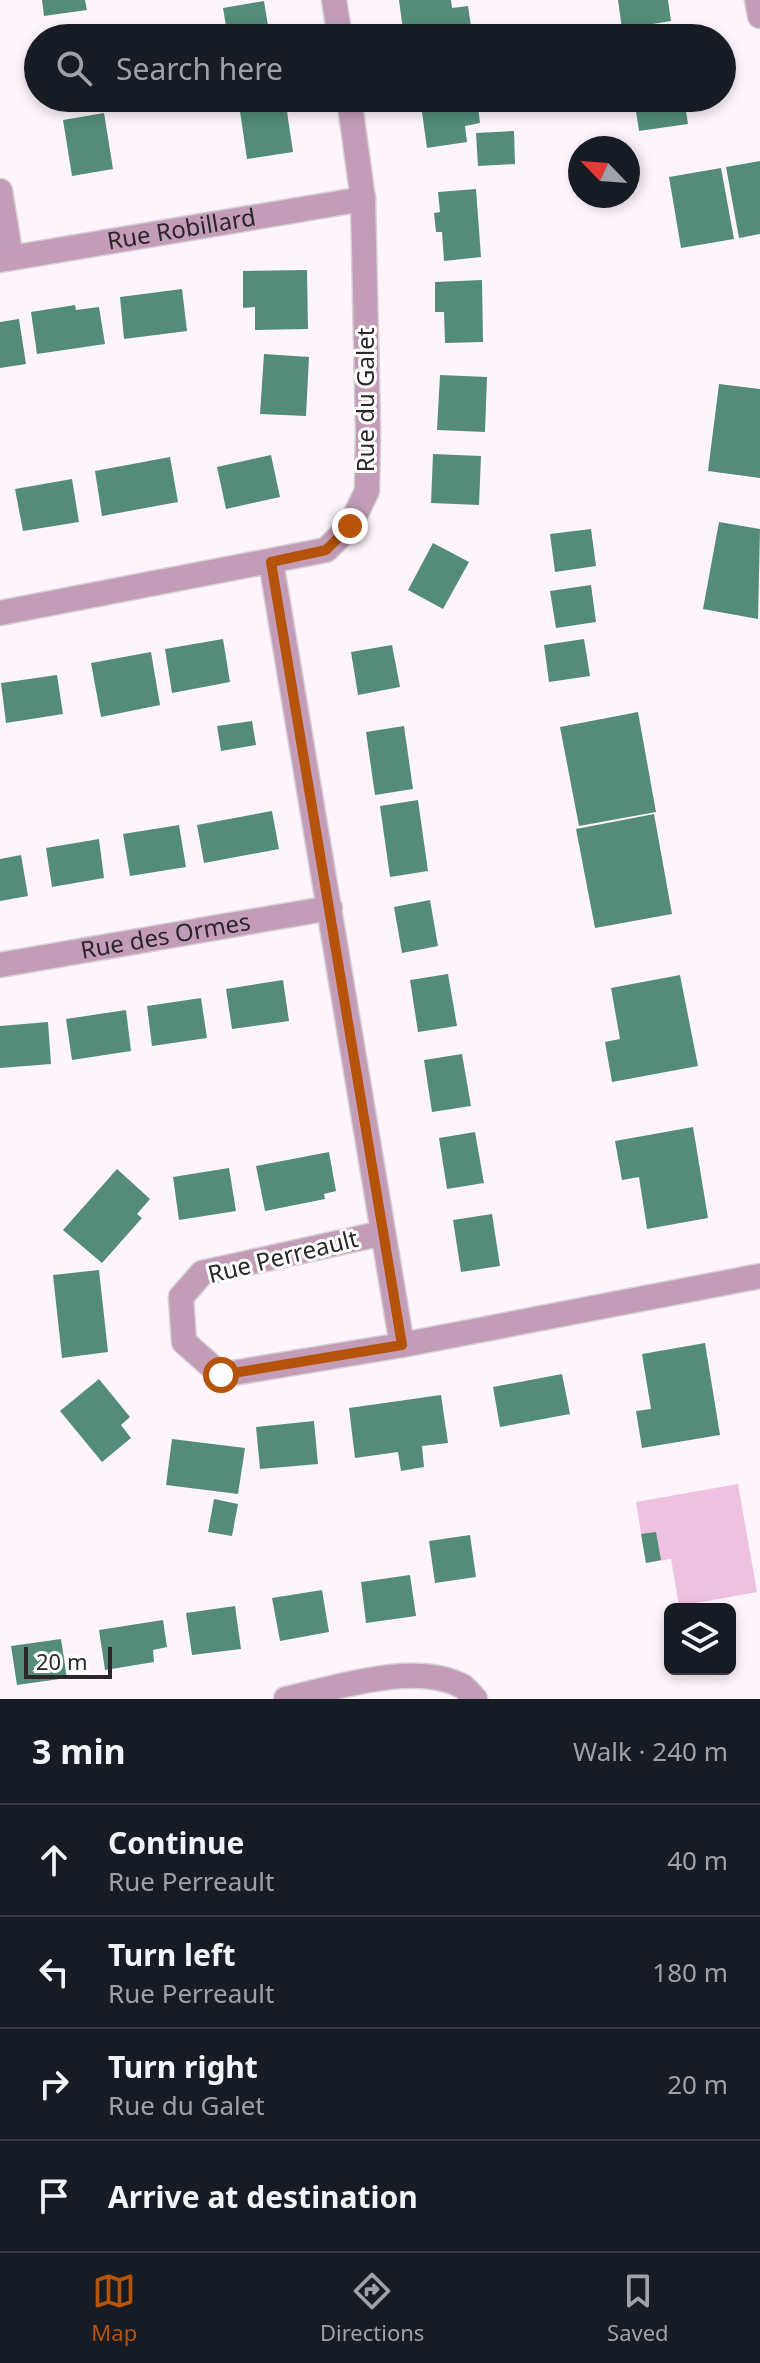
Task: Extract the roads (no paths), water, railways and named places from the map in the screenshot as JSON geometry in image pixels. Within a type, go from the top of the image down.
[{"type":"street","points":[[334,0],[338,24]]},
{"type":"street","points":[[757,0],[760,16]]},
{"type":"street","name":"Rue du Galet","points":[[0,613],[326,550],[350,526],[367,491],[368,431],[363,199],[351,112]]},
{"type":"street","points":[[0,191],[5,259]]},
{"type":"street","name":"Rue Robillard","points":[[5,259],[363,199]]},
{"type":"street","name":"Rue Perreault","points":[[271,562],[402,1345]]},
{"type":"street","name":"Rue des Ormes","points":[[0,965],[330,908]]},
{"type":"street","name":"Rue Perreault","points":[[383,1233],[202,1273],[181,1297],[184,1342],[221,1375],[402,1345],[760,1276]]},
{"type":"street","points":[[286,1699],[395,1675],[425,1676],[462,1686],[475,1699]]}]
